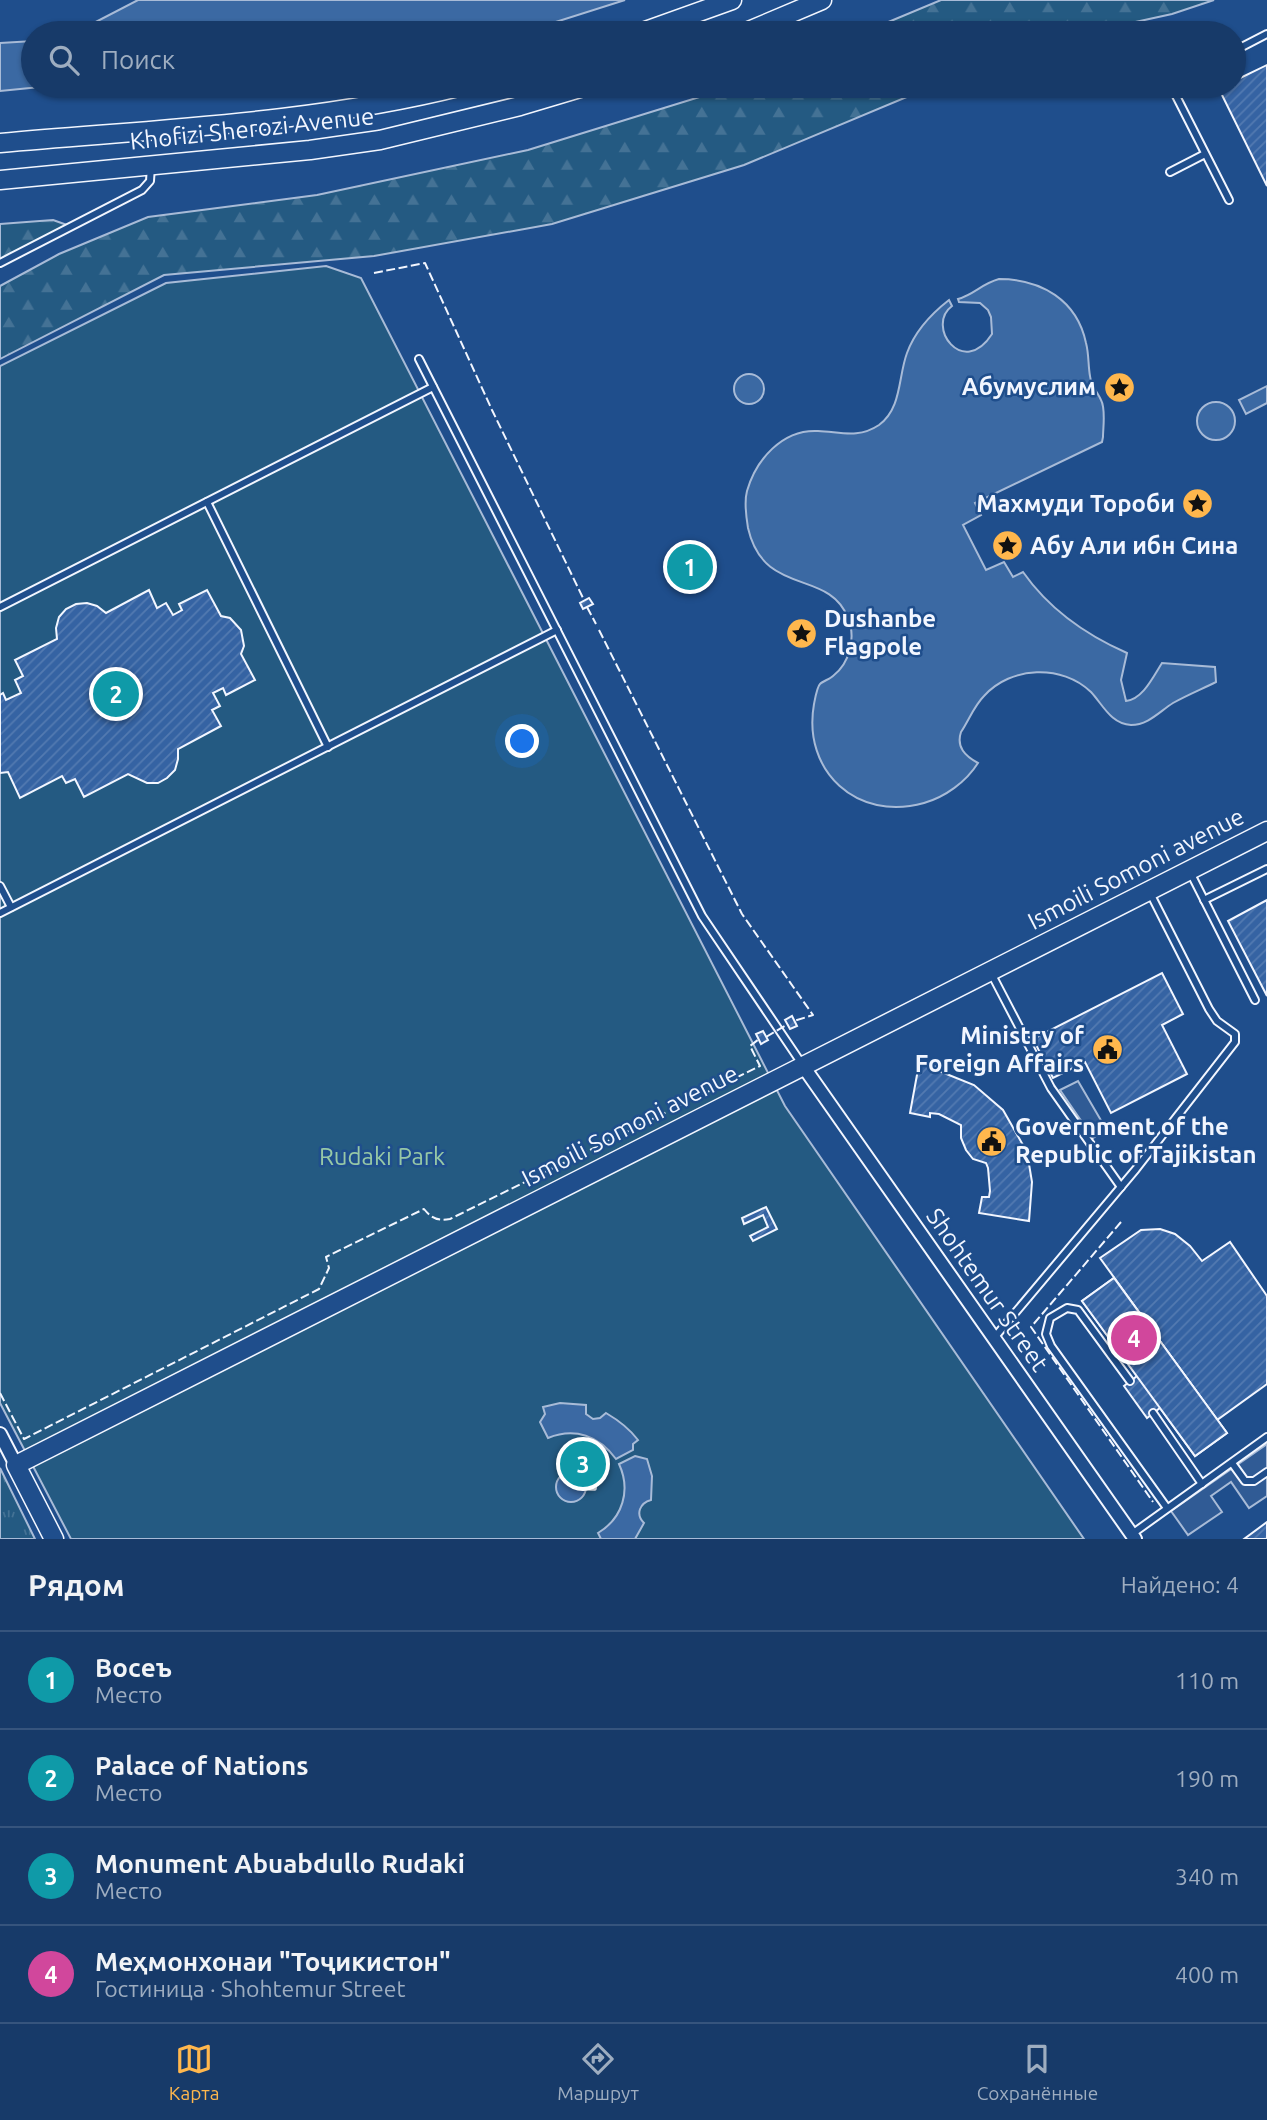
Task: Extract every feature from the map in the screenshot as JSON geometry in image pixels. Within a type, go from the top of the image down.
[{"type":"street","points":[[673,21],[732,0]]},
{"type":"street","points":[[772,21],[822,0]]},
{"type":"street","name":"Khofizi Sherozi Avenue","points":[[0,143],[317,114],[411,98]]},
{"type":"street","name":"Khofizi Sherozi Avenue","points":[[0,180],[310,150],[380,140],[547,98]]},
{"type":"street","name":"Ismoili Somoni avenue","points":[[16,1465],[1267,831]]},
{"type":"street","name":"Shohtemur Street","points":[[803,1066],[1133,1536]]},
{"type":"street","points":[[0,1434],[54,1539]]},
{"type":"lane","points":[[1246,45],[1267,34]]},
{"type":"lane","points":[[1177,98],[1229,200]]},
{"type":"lane","points":[[1170,172],[1205,154]]},
{"type":"lane","points":[[0,263],[142,190],[150,181],[151,165]]},
{"type":"lane","points":[[419,359],[710,929],[803,1066]]},
{"type":"lane","points":[[0,607],[433,387]]},
{"type":"lane","points":[[207,502],[328,747]]},
{"type":"lane","points":[[0,913],[557,631]]},
{"type":"lane","points":[[1204,901],[1267,869]]},
{"type":"lane","points":[[1189,870],[1255,1000]]},
{"type":"lane","points":[[0,886],[11,907]]},
{"type":"lane","points":[[994,1338],[1121,1187],[1233,1047],[1236,1038],[1209,1009],[1149,891]]},
{"type":"lane","points":[[990,971],[1051,1088],[1121,1187]]},
{"type":"lane","points":[[1130,1381],[1078,1310],[1067,1308],[1050,1318],[1046,1329],[1048,1340],[1167,1508]]},
{"type":"lane","points":[[1153,1413],[1202,1484]]},
{"type":"lane","points":[[1133,1536],[1167,1508],[1267,1437]]},
{"type":"lane","points":[[1232,1463],[1245,1481],[1254,1481],[1267,1472]]},
{"type":"green space","points":[[941,0],[1214,0],[1140,21],[891,21]]},
{"type":"green space","points":[[696,98],[904,98],[744,165],[552,224],[374,256],[164,275],[0,359],[0,286],[59,254],[148,217],[317,195],[528,150]]},
{"type":"green space","points":[[53,220],[67,225],[0,260],[0,224]]},
{"type":"green space","name":"Rudaki Park","points":[[326,266],[361,278],[785,1106],[1084,1539],[71,1539],[0,1403],[0,366],[166,283]]},
{"type":"green space","points":[[0,1468],[35,1539],[0,1539]]},
{"type":"shaded area","points":[[138,0],[625,0],[559,21],[98,21]]},
{"type":"shaded area","points":[[21,42],[21,89],[0,91],[0,43]]},
{"type":"shaded area","points":[[999,279],[1043,288],[1066,304],[1075,315],[1088,351],[1092,383],[1103,404],[1104,423],[1102,442],[975,503],[981,515],[963,525],[986,570],[1004,562],[1013,577],[1023,572],[1044,598],[1069,620],[1127,653],[1121,680],[1126,701],[1142,692],[1162,663],[1215,667],[1216,682],[1173,703],[1148,720],[1131,725],[1113,718],[1091,692],[1066,677],[1037,672],[1008,679],[995,686],[980,700],[961,732],[963,750],[978,763],[961,782],[947,793],[924,803],[900,807],[877,805],[857,798],[839,786],[826,770],[817,750],[813,728],[814,704],[819,686],[839,671],[850,649],[848,618],[839,603],[827,593],[782,574],[768,565],[756,550],[748,528],[745,504],[747,491],[764,458],[782,441],[793,435],[818,431],[849,434],[864,432],[879,425],[896,401],[904,362],[914,337],[924,323],[949,300],[952,306],[945,315],[945,336],[959,350],[970,351],[981,347],[992,334],[988,310],[980,303],[959,302],[958,299]]},
{"type":"shaded area","points":[[749,374],[760,378],[764,389],[760,400],[749,404],[738,400],[734,389],[738,378]]},
{"type":"shaded area","points":[[1267,386],[1267,403],[1246,414],[1239,400]]},
{"type":"shaded area","points":[[1216,402],[1229,408],[1235,421],[1229,434],[1216,440],[1203,434],[1197,421],[1203,408]]},
{"type":"shaded area","points":[[1078,1081],[1106,1129],[1093,1138],[1060,1090]]},
{"type":"shaded area","points":[[560,1403],[586,1405],[586,1414],[593,1419],[606,1413],[638,1440],[633,1444],[633,1450],[616,1459],[602,1444],[586,1436],[568,1433],[548,1438],[540,1422],[545,1414],[543,1407]]},
{"type":"shaded area","points":[[1267,1444],[1267,1496],[1249,1508],[1231,1482],[1211,1496],[1222,1512],[1188,1535],[1171,1511]]},
{"type":"shaded area","points":[[635,1456],[647,1459],[652,1476],[651,1500],[644,1504],[639,1513],[644,1523],[635,1539],[601,1539],[598,1533],[614,1520],[622,1503],[624,1484],[619,1464]]},
{"type":"shaded area","points":[[571,1472],[577,1473],[585,1481],[585,1493],[577,1501],[571,1502],[565,1501],[557,1493],[556,1487],[557,1481],[565,1473]]},
{"type":"building","points":[[1267,65],[1267,186],[1223,98],[1246,98],[1246,75]]},
{"type":"building","points":[[149,590],[157,608],[166,603],[173,615],[182,610],[179,604],[207,590],[221,616],[230,618],[241,630],[244,646],[241,654],[255,680],[226,695],[223,688],[213,693],[220,706],[212,710],[221,726],[178,749],[175,770],[158,783],[147,783],[128,774],[84,797],[75,779],[66,783],[62,776],[20,798],[8,772],[0,773],[0,695],[3,693],[6,700],[21,693],[15,680],[23,676],[15,660],[57,639],[59,617],[66,609],[87,603],[106,613]]},
{"type":"building","points":[[589,598],[593,604],[583,609],[580,603]]},
{"type":"building","points":[[1267,900],[1267,996],[1228,921]]},
{"type":"building","name":"Ministry of Foreign Affairs","points":[[1162,973],[1183,1014],[1162,1025],[1187,1074],[1111,1113],[1085,1062],[1053,1078],[1033,1039]]},
{"type":"building","points":[[792,1016],[797,1026],[790,1029],[785,1020]]},
{"type":"building","points":[[763,1031],[768,1040],[761,1044],[756,1034]]},
{"type":"building","name":"Government of the Republic of Tajikistan","points":[[919,1064],[939,1067],[939,1071],[974,1085],[1003,1110],[1027,1152],[1032,1182],[1029,1221],[979,1213],[982,1197],[989,1197],[988,1168],[986,1163],[973,1159],[966,1150],[961,1138],[961,1125],[939,1114],[930,1113],[930,1117],[910,1113]]},
{"type":"building","points":[[766,1207],[777,1229],[753,1241],[750,1236],[768,1227],[763,1215],[744,1224],[742,1218]]},
{"type":"building","points":[[1160,1229],[1175,1234],[1190,1246],[1202,1261],[1230,1242],[1267,1296],[1267,1384],[1217,1420],[1100,1258],[1141,1230]]},
{"type":"building","points":[[1114,1278],[1227,1433],[1195,1456],[1160,1408],[1147,1418],[1124,1386],[1137,1376],[1082,1301]]},
{"type":"building","points":[[1114,1278],[1227,1433],[1195,1456],[1082,1301]]},
{"type":"building","points":[[1267,1522],[1267,1539],[1244,1539]]},
{"type":"fence","points":[[374,273],[425,263],[492,410],[584,600]]},
{"type":"fence","points":[[587,607],[596,624]]},
{"type":"fence","points":[[599,630],[742,914],[813,1015],[794,1021]]},
{"type":"fence","points":[[766,1037],[788,1024]]},
{"type":"fence","points":[[0,1393],[24,1439],[319,1289],[329,1268],[326,1257],[424,1209],[436,1218],[450,1219],[760,1066],[750,1046],[759,1039]]},
{"type":"fence","points":[[1121,1222],[1031,1327],[1153,1502]]},
{"type":"wall","points":[[580,1457],[594,1470],[595,1489],[590,1489],[584,1471],[575,1466],[574,1459],[580,1457]]},
{"type":"place","name":"Абумуслим","points":[[1119,387]]},
{"type":"place","name":"Махмуди Тороби","points":[[1198,504]]},
{"type":"place","name":"Абу Али ибн Сина","points":[[1007,546]]},
{"type":"place","name":"Восеъ","points":[[690,567]]},
{"type":"place","name":"Dushanbe Flagpole","points":[[801,633]]},
{"type":"place","name":"Palace of Nations","points":[[116,694]]},
{"type":"place","name":"Ministry of Foreign Affairs","points":[[1107,1050]]},
{"type":"place","name":"Government of the Republic of Tajikistan","points":[[992,1141]]},
{"type":"place","name":"Меҳмонхонаи \"Тоҷикистон\"","points":[[1134,1338]]},
{"type":"place","name":"Monument Abuabdullo Rudaki","points":[[583,1464]]}]
